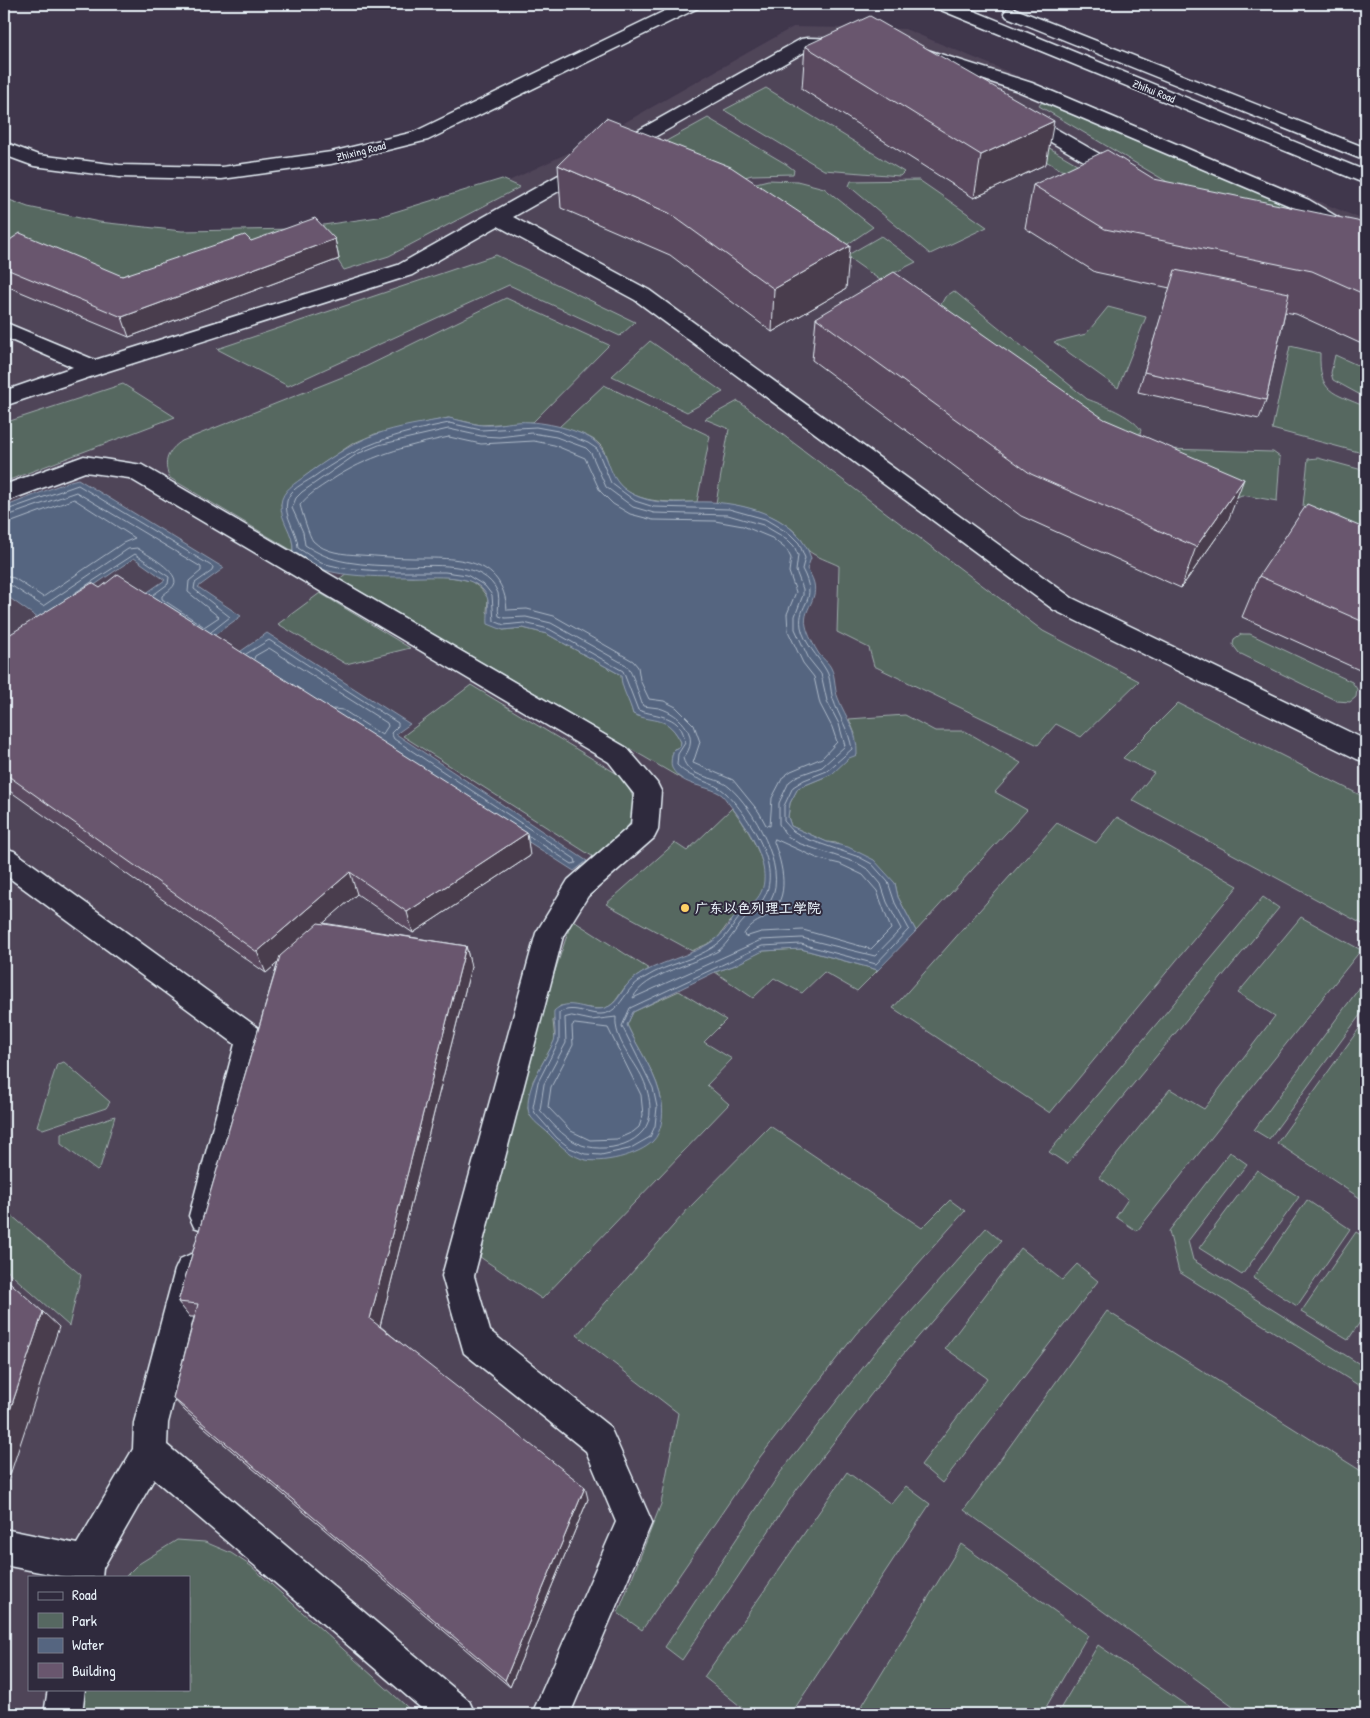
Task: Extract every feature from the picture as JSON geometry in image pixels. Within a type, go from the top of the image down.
[{"type":"street","name":"Zhixing Road","points":[[4,148],[34,160],[119,172],[222,173],[331,158],[421,136],[692,4]]},
{"type":"street","name":"Zhihui Road","points":[[942,4],[1366,178]]},
{"type":"street","name":"Zhihui Road","points":[[1000,7],[1366,155]]},
{"type":"street","points":[[4,399],[94,368],[404,270],[807,43],[866,44]]},
{"type":"street","points":[[973,89],[904,49],[1025,87],[1240,177],[1302,204],[1366,243]]},
{"type":"street","points":[[999,104],[1138,183]]},
{"type":"street","points":[[497,217],[642,295],[1063,604],[1366,752]]},
{"type":"street","points":[[1318,233],[1366,243]]},
{"type":"street","points":[[4,329],[94,368]]},
{"type":"street","points":[[4,494],[84,464],[134,471],[618,755],[648,791],[644,830],[578,888],[550,933],[458,1276],[476,1341],[598,1439],[634,1522],[551,1714]]},
{"type":"street","points":[[4,859],[251,1039],[151,1423],[150,1453],[85,1570],[4,1547]]},
{"type":"street","points":[[150,1453],[456,1714]]},
{"type":"street","points":[[63,1714],[67,1690]]},
{"type":"shaded area","name":"广东以色列理工学院","points":[[793,27],[905,29],[1366,221],[1366,1714],[4,1714],[4,207],[26,214],[234,239],[429,219],[587,144]]},
{"type":"green space","points":[[766,88],[904,172],[900,176],[824,170],[724,110]]},
{"type":"green space","points":[[1047,102],[1291,205],[1294,212],[1186,193],[1039,106],[1041,103]]},
{"type":"green space","points":[[708,118],[786,164],[794,170],[793,174],[752,175],[738,179],[650,150]]},
{"type":"green space","points":[[1046,146],[1118,188],[1105,195],[1030,152]]},
{"type":"green space","points":[[502,179],[520,187],[389,256],[344,270],[322,236],[131,291],[4,265],[4,198],[28,207],[99,222],[182,231],[296,229],[378,217]]},
{"type":"green space","points":[[768,180],[797,181],[824,188],[873,227],[839,250],[748,185]]},
{"type":"green space","points":[[919,180],[987,227],[930,254],[849,186],[851,181]]},
{"type":"green space","points":[[881,236],[916,262],[880,280],[846,256]]},
{"type":"green space","points":[[496,255],[635,322],[620,336],[509,285],[288,386],[217,349]]},
{"type":"green space","points":[[954,291],[1087,399],[1116,411],[1131,420],[1141,430],[1138,440],[934,317],[945,297]]},
{"type":"green space","points":[[506,298],[609,345],[533,422],[481,425],[448,418],[375,434],[352,444],[295,484],[281,504],[292,539],[293,551],[170,478],[167,467],[168,457],[173,448],[182,441],[355,372]]},
{"type":"green space","points":[[1108,307],[1146,317],[1118,388],[1054,342],[1086,334]]},
{"type":"green space","points":[[650,341],[723,392],[687,412],[612,376]]},
{"type":"green space","points":[[1290,346],[1320,353],[1322,377],[1330,390],[1366,407],[1366,454],[1272,429]]},
{"type":"green space","points":[[1335,355],[1366,369],[1366,398],[1333,380],[1331,373]]},
{"type":"green space","points":[[123,384],[175,417],[4,482],[4,423]]},
{"type":"green space","points":[[604,385],[710,436],[697,502],[663,502],[631,493],[614,478],[607,458],[597,442],[582,434],[559,427]]},
{"type":"green space","points":[[738,401],[1043,631],[1139,681],[1081,737],[1056,724],[1038,745],[874,666],[869,648],[837,632],[839,566],[810,552],[797,534],[778,520],[748,508],[716,503],[729,429],[705,419]]},
{"type":"green space","points":[[1165,449],[1273,452],[1280,457],[1277,501],[1242,495],[1237,497]]},
{"type":"green space","points":[[1318,458],[1366,471],[1366,551],[1338,540],[1339,516],[1303,506],[1308,459]]},
{"type":"green space","points":[[347,573],[412,577],[440,575],[471,581],[488,598],[487,612],[503,630],[523,628],[547,634],[621,675],[633,714],[662,720],[672,728],[681,742],[680,747],[674,749],[672,762],[682,779],[339,579]]},
{"type":"green space","points":[[320,593],[410,648],[346,664],[278,624]]},
{"type":"green space","points":[[1241,634],[1250,634],[1352,682],[1357,689],[1356,697],[1350,702],[1337,701],[1239,653],[1233,645],[1234,639]]},
{"type":"green space","points":[[471,685],[619,775],[629,788],[634,811],[631,821],[616,840],[595,858],[403,736]]},
{"type":"green space","points":[[1178,703],[1366,798],[1366,926],[1132,800],[1154,773],[1123,758]]},
{"type":"green space","points":[[905,715],[935,731],[965,731],[1021,763],[995,792],[1027,810],[916,931],[898,897],[895,883],[836,843],[827,842],[791,826],[788,817],[790,803],[798,788],[832,774],[855,734],[849,719]]},
{"type":"green space","points":[[732,808],[745,827],[758,852],[763,865],[764,889],[758,899],[729,923],[716,939],[692,951],[606,904],[675,843],[687,851]]},
{"type":"green space","points":[[1117,817],[1238,886],[1050,1113],[893,1008],[1057,823],[1096,843]]},
{"type":"green space","points":[[1263,897],[1279,908],[1067,1164],[1049,1152]]},
{"type":"green space","points":[[1301,917],[1361,950],[1137,1231],[1116,1217],[1128,1199],[1099,1177],[1170,1089],[1204,1109],[1275,1016],[1238,993]]},
{"type":"green space","points":[[572,920],[649,969],[629,983],[615,1001],[606,1008],[560,1006],[553,1021],[555,1040],[533,1081],[528,1108],[530,1116],[547,1132],[660,1128],[662,1107],[657,1083],[627,1025],[633,1012],[679,991],[726,1020],[704,1042],[732,1059],[707,1085],[729,1104],[542,1299],[480,1257],[543,1007]]},
{"type":"green space","points":[[801,949],[878,970],[857,991],[824,972],[802,993],[774,978],[753,998],[715,972],[733,966],[762,951]]},
{"type":"green space","points":[[1366,979],[1366,1007],[1269,1139],[1254,1130]]},
{"type":"green space","points":[[1366,1019],[1366,1202],[1277,1143]]},
{"type":"green space","points":[[64,1062],[110,1102],[106,1108],[43,1129],[37,1126],[57,1064]]},
{"type":"green space","points":[[115,1116],[100,1168],[97,1171],[61,1144],[61,1134]]},
{"type":"green space","points":[[770,1126],[922,1228],[950,1200],[965,1211],[855,1335],[760,1457],[642,1630],[618,1613],[661,1504],[678,1413],[577,1335],[688,1209]]},
{"type":"green space","points":[[1230,1152],[1247,1164],[1188,1241],[1193,1260],[1366,1368],[1366,1390],[1179,1272],[1169,1231]]},
{"type":"green space","points":[[1257,1170],[1299,1197],[1242,1275],[1199,1248]]},
{"type":"green space","points":[[1307,1200],[1350,1229],[1297,1306],[1253,1278]]},
{"type":"green space","points":[[4,1209],[81,1275],[69,1326],[4,1268]]},
{"type":"green space","points":[[986,1228],[1001,1241],[894,1365],[797,1489],[682,1660],[665,1647],[780,1473],[876,1351]]},
{"type":"green space","points":[[1356,1232],[1366,1238],[1366,1313],[1348,1340],[1301,1312]]},
{"type":"green space","points":[[1021,1248],[1062,1280],[1077,1264],[1098,1281],[942,1483],[921,1465],[987,1378],[945,1348]]},
{"type":"green space","points":[[1107,1311],[1366,1474],[1366,1714],[1244,1714],[964,1510]]},
{"type":"green space","points":[[847,1472],[891,1504],[906,1486],[930,1504],[791,1714],[750,1714],[704,1677]]},
{"type":"green space","points":[[177,1540],[205,1542],[231,1553],[251,1566],[415,1714],[80,1714],[84,1690],[190,1690],[190,1576],[126,1576],[137,1565]]},
{"type":"green space","points":[[961,1544],[1088,1635],[1042,1714],[857,1714]]},
{"type":"green space","points":[[1098,1645],[1199,1714],[1057,1714]]},
{"type":"water","points":[[449,418],[482,425],[516,422],[545,424],[577,432],[600,446],[614,477],[628,491],[639,497],[665,502],[711,502],[741,506],[756,510],[784,523],[795,533],[805,544],[811,558],[807,569],[815,587],[805,619],[806,626],[817,651],[829,664],[833,672],[837,694],[856,738],[857,755],[849,758],[832,774],[798,788],[790,803],[788,817],[791,826],[827,842],[848,847],[874,860],[895,883],[898,897],[916,931],[878,970],[801,949],[763,951],[633,1012],[627,1025],[657,1083],[663,1108],[660,1129],[656,1138],[639,1151],[619,1158],[590,1161],[576,1157],[562,1147],[534,1121],[528,1112],[528,1099],[533,1081],[555,1038],[554,1011],[566,1005],[598,1009],[610,1006],[629,982],[642,973],[707,945],[716,939],[744,903],[750,905],[759,896],[764,884],[764,871],[761,858],[749,831],[722,795],[682,779],[672,768],[671,763],[674,749],[680,747],[681,742],[671,727],[665,723],[633,714],[622,685],[621,675],[547,634],[523,628],[503,630],[488,624],[487,597],[482,589],[474,583],[441,577],[378,577],[341,574],[322,569],[293,551],[293,544],[281,510],[282,499],[290,487],[347,448],[374,435],[392,429]]},
{"type":"water","points":[[78,479],[224,568],[198,587],[241,616],[205,642],[139,598],[165,580],[134,558],[42,621],[4,594],[4,507]]},
{"type":"water","points":[[267,633],[410,724],[396,734],[587,861],[574,871],[337,719],[231,658]]},
{"type":"building","points":[[870,16],[1054,121],[981,155],[805,46]]},
{"type":"building","points":[[606,118],[731,167],[850,246],[774,289],[669,213],[558,165]]},
{"type":"building","points":[[1107,150],[1154,179],[1357,221],[1366,225],[1366,295],[1312,271],[1105,229],[1033,185]]},
{"type":"building","points":[[315,218],[335,239],[122,317],[4,268],[4,244],[20,233],[122,276],[245,235],[251,241]]},
{"type":"building","points":[[1175,270],[1289,293],[1266,400],[1144,372]]},
{"type":"building","points":[[894,272],[1104,419],[1244,479],[1196,547],[1031,474],[816,318]]},
{"type":"building","points":[[1307,504],[1366,529],[1366,623],[1259,576]]},
{"type":"building","points":[[118,574],[527,833],[407,912],[350,872],[257,952],[4,773],[4,638],[92,583],[100,588]]},
{"type":"building","points":[[318,923],[466,946],[370,1319],[585,1487],[505,1680],[173,1398],[198,1304],[178,1302],[280,956]]},
{"type":"building","points":[[4,1277],[43,1312],[4,1428]]},
{"type":"place","name":"广东以色列理工学院","points":[[685,908]]}]
